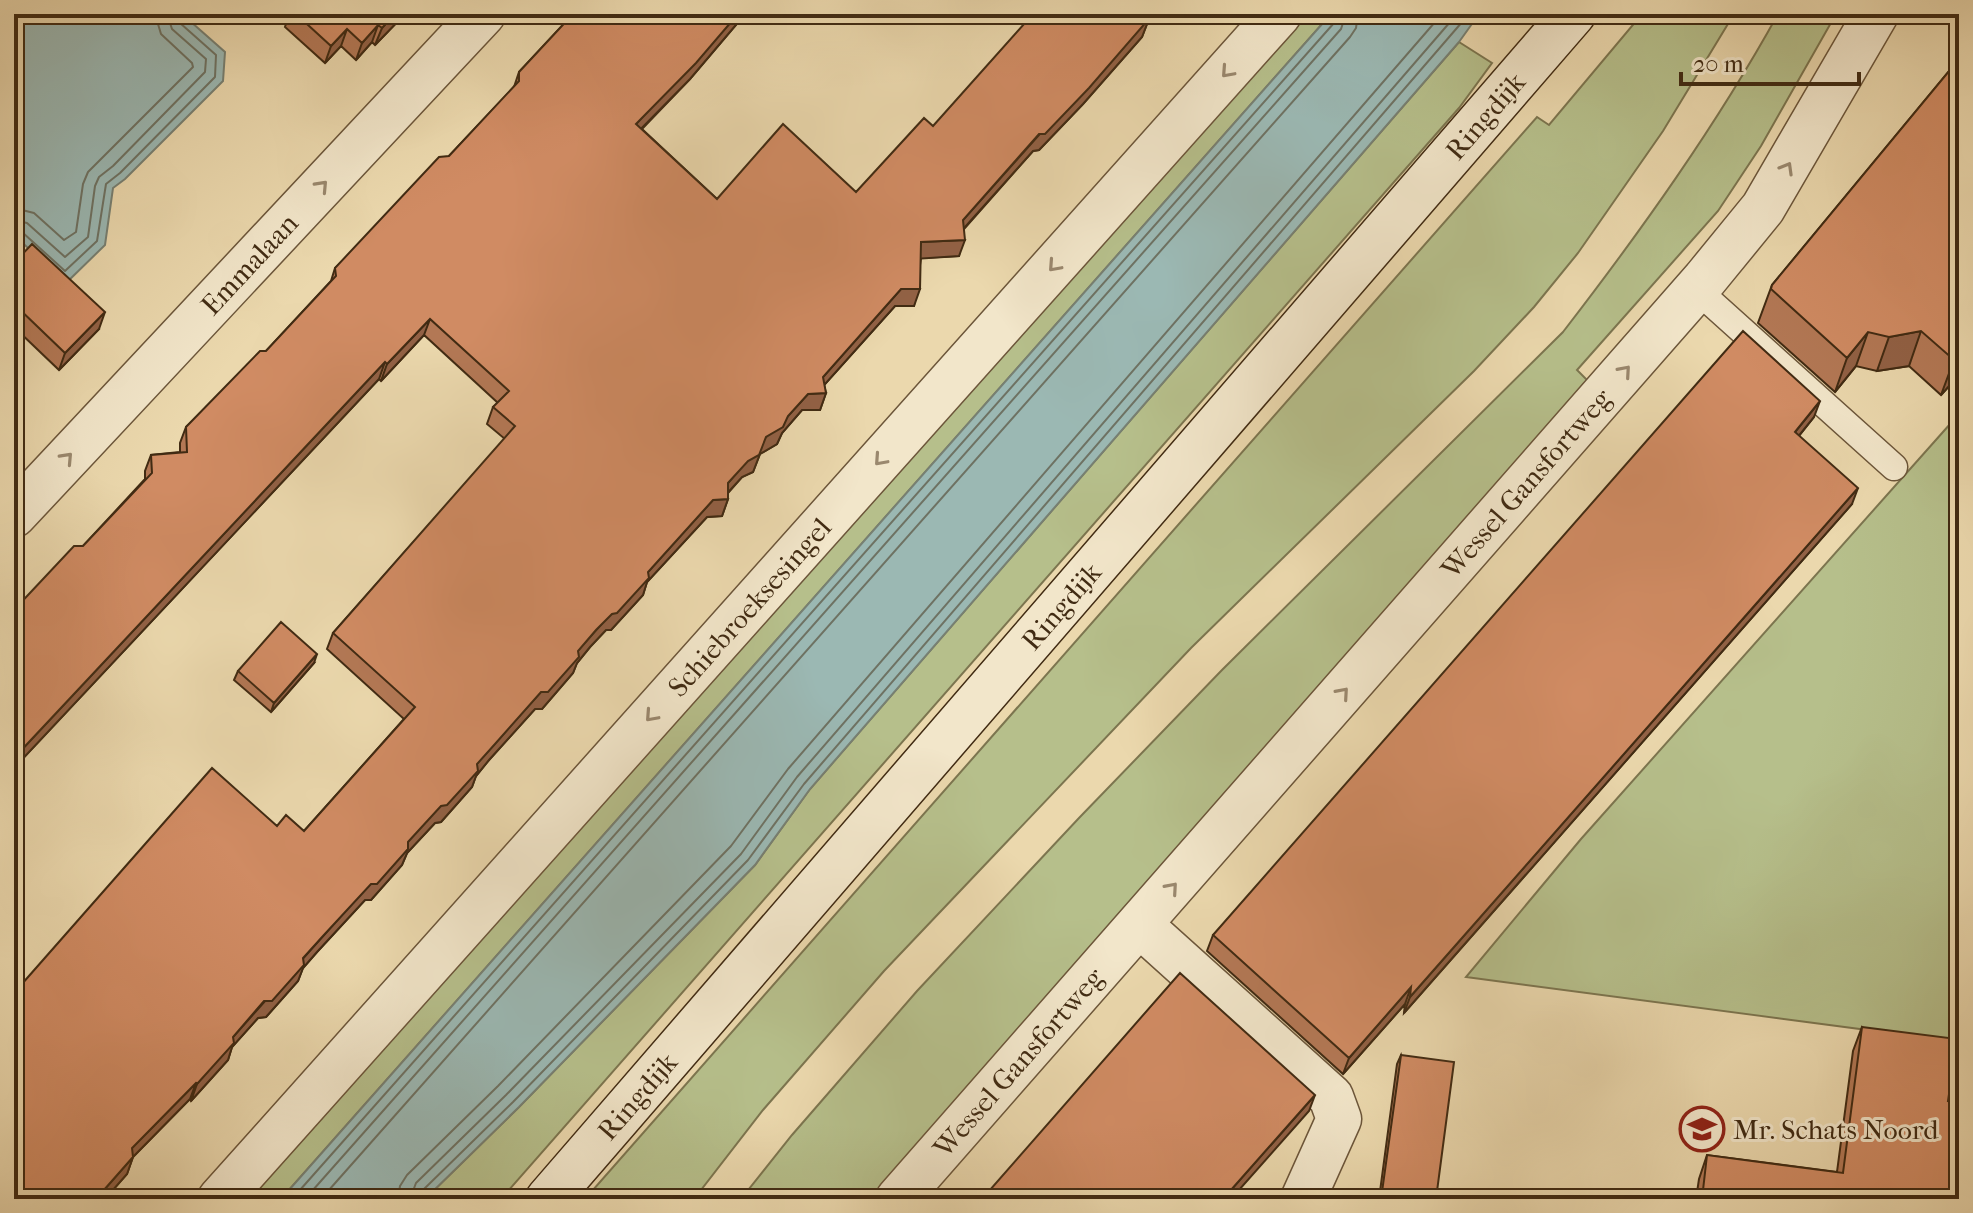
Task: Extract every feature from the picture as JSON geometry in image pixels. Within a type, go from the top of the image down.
[{"type":"street","name":"Emmalaan","points":[[14,515],[483,14]]},
{"type":"street","name":"Schiebroeksesingel","points":[[220,1199],[1279,14]]},
{"type":"street","name":"Ringdijk","points":[[548,1199],[1573,14]]},
{"type":"street","name":"Wessel Gansfortweg","points":[[898,1199],[1696,289],[1763,208],[1876,14]]},
{"type":"street","points":[[1140,925],[1331,1097],[1339,1119],[1303,1199]]},
{"type":"lane","points":[[1696,289],[1894,467]]},
{"type":"green space","points":[[1300,14],[1331,14],[281,1199],[242,1199]]},
{"type":"green space","points":[[1642,14],[1734,14],[1663,131],[1578,253],[1534,307],[1474,371],[1191,648],[884,971],[763,1110],[694,1199],[585,1199],[1537,117],[1549,125]]},
{"type":"green space","points":[[1778,14],[1836,14],[1761,146],[1718,211],[1577,370],[1592,385],[876,1199],[741,1199],[792,1135],[917,991],[1079,818],[1222,670],[1563,332],[1676,177],[1729,97]]},
{"type":"green space","points":[[1459,42],[1492,63],[1459,108],[501,1199],[425,1199],[755,865],[810,789]]},
{"type":"green space","points":[[1959,414],[1959,1042],[1466,977],[1581,839]]},
{"type":"water","points":[[14,14],[182,14],[225,52],[223,81],[113,188],[105,245],[66,283],[14,235]]},
{"type":"water","points":[[1331,14],[1479,14],[1459,42],[810,789],[755,865],[519,1107],[425,1199],[281,1199]]},
{"type":"building","points":[[296,14],[395,14],[382,28],[378,25],[362,43],[347,29],[331,46]]},
{"type":"building","points":[[573,14],[738,14],[696,63],[636,124],[717,199],[783,124],[856,192],[924,118],[933,126],[1033,14],[1147,14],[1148,20],[1089,88],[1045,134],[1039,134],[963,220],[965,240],[921,242],[920,289],[901,289],[823,377],[826,393],[808,394],[788,416],[783,427],[766,437],[759,455],[748,461],[728,483],[728,499],[713,500],[648,572],[649,578],[617,613],[596,630],[578,651],[579,657],[548,692],[541,692],[477,764],[478,771],[408,842],[408,849],[377,884],[371,884],[303,958],[304,965],[272,1001],[264,1001],[233,1037],[234,1043],[197,1084],[132,1148],[133,1157],[96,1199],[14,1199],[14,993],[212,768],[277,826],[286,815],[304,831],[415,707],[333,633],[515,426],[493,407],[509,391],[430,319],[387,364],[385,362],[14,758],[14,610],[74,546],[83,546],[152,473],[151,455],[187,452],[186,427],[260,351],[266,351],[336,276],[335,268],[439,157],[449,156],[519,81],[519,72]]},
{"type":"building","points":[[1959,59],[1959,355],[1954,360],[1921,331],[1889,337],[1868,332],[1847,358],[1771,289],[1772,285]]},
{"type":"building","points":[[32,244],[105,312],[65,353],[14,304],[14,263]]},
{"type":"building","points":[[1743,331],[1820,401],[1795,432],[1858,488],[1410,997],[1411,987],[1349,1058],[1213,935]]},
{"type":"building","points":[[281,622],[317,654],[274,703],[238,671]]},
{"type":"building","points":[[1180,973],[1315,1095],[1223,1199],[982,1199]]},
{"type":"building","points":[[1862,1027],[1957,1039],[1948,1101],[1959,1102],[1959,1199],[1702,1199],[1707,1155],[1843,1173]]},
{"type":"building","points":[[1401,1055],[1454,1062],[1436,1199],[1381,1199]]},
{"type":"place","name":"Mr. Schats Noord","points":[[1702,1129]]}]
